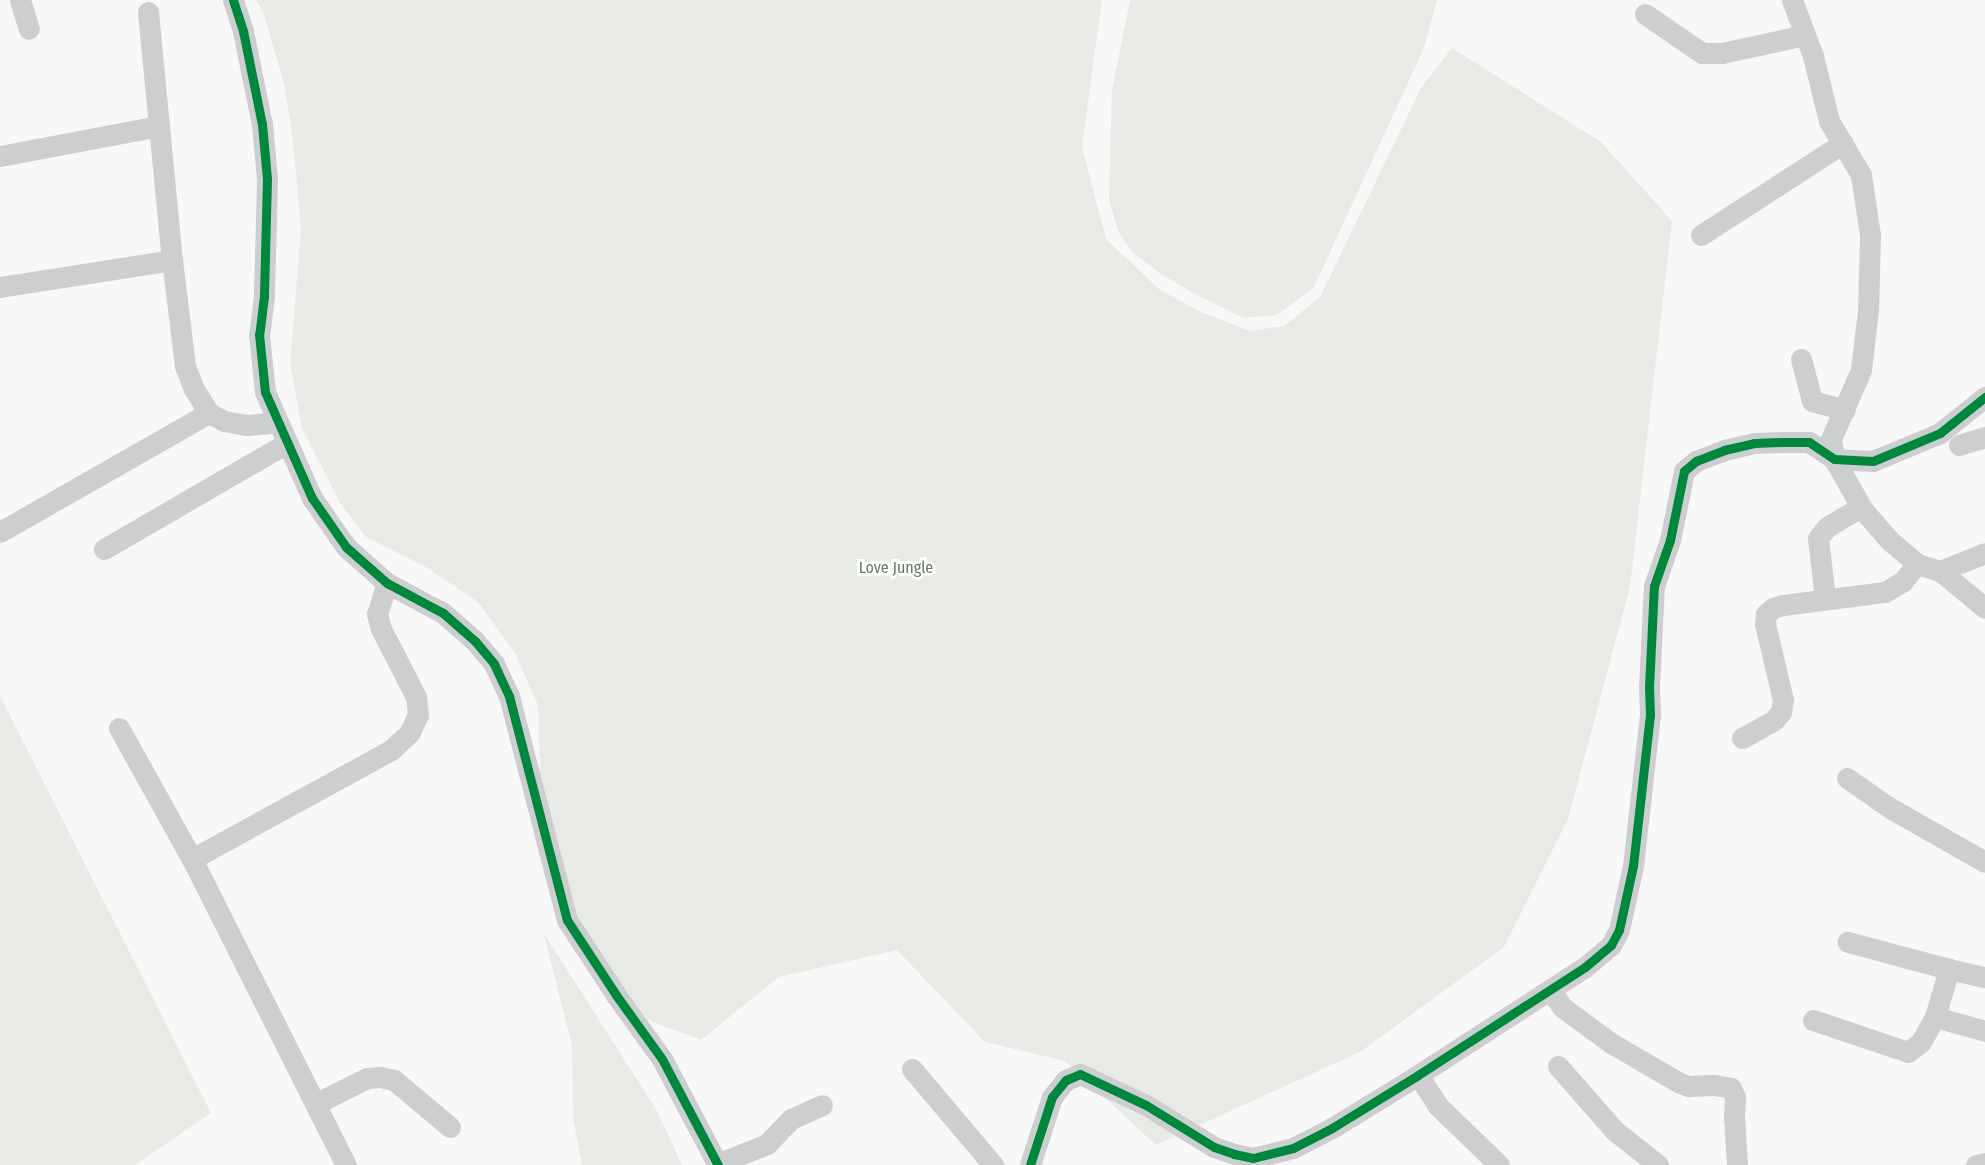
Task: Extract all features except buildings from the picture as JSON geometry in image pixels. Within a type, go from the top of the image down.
[{"type":"street","points":[[20,0],[29,29]]},
{"type":"street","points":[[233,0],[243,31],[262,124],[267,179],[259,355],[265,392],[312,498],[346,548],[387,583],[443,613],[476,641],[494,664],[509,696],[567,920],[616,996],[662,1059],[718,1165],[767,1144],[791,1119],[822,1104]]},
{"type":"street","points":[[1792,0],[1805,35],[1829,120],[1861,175],[1870,235],[1865,342],[1861,370],[1830,439],[1834,459],[1860,507],[1890,541],[1917,564],[1940,571],[1985,608]]},
{"type":"street","points":[[148,12],[172,260],[185,366],[194,389],[209,413],[224,421],[246,425],[278,422]]},
{"type":"street","points":[[1645,14],[1702,53],[1722,53],[1805,35]]},
{"type":"street","points":[[0,156],[159,126]]},
{"type":"street","points":[[1701,235],[1843,144]]},
{"type":"street","points":[[0,287],[172,260]]},
{"type":"street","points":[[1801,360],[1812,401],[1845,410]]},
{"type":"street","points":[[1030,1165],[1052,1097],[1072,1076],[1080,1074],[1146,1105],[1214,1147],[1254,1158],[1293,1148],[1332,1128],[1551,991],[1611,945],[1619,930],[1634,856],[1650,716],[1648,687],[1654,586],[1670,540],[1684,471],[1695,461],[1724,450],[1754,443],[1809,442],[1834,459],[1873,461],[1924,441],[1947,428],[1985,397]]},
{"type":"street","points":[[0,532],[209,413]]},
{"type":"street","points":[[1959,445],[1985,437]]},
{"type":"street","points":[[104,549],[287,443]]},
{"type":"street","points":[[1825,598],[1818,538],[1827,527],[1860,507]]},
{"type":"street","points":[[1940,571],[1985,553]]},
{"type":"street","points":[[1742,738],[1774,720],[1781,712],[1782,700],[1765,624],[1766,614],[1773,608],[1783,605],[1885,592],[1903,581],[1917,564]]},
{"type":"street","points":[[192,859],[391,750],[410,732],[418,715],[416,697],[381,629],[377,614],[387,583]]},
{"type":"street","points":[[119,728],[192,859],[346,1165]]},
{"type":"street","points":[[1847,778],[1890,808],[1985,862]]},
{"type":"street","points":[[1848,942],[1985,977]]},
{"type":"street","points":[[1813,1020],[1908,1052],[1921,1042],[1935,1017],[1949,969]]},
{"type":"street","points":[[1551,991],[1562,1007],[1611,1043],[1678,1082],[1688,1086],[1714,1085],[1731,1088],[1735,1097],[1737,1165]]},
{"type":"street","points":[[1935,1017],[1985,1031]]},
{"type":"street","points":[[1558,1066],[1615,1131],[1658,1165]]},
{"type":"street","points":[[912,1069],[993,1165]]},
{"type":"street","points":[[1418,1075],[1438,1106],[1499,1165]]},
{"type":"street","points":[[315,1104],[367,1078],[380,1077],[394,1080],[450,1127]]},
{"type":"street","points":[[1976,1165],[1985,1163]]},
{"type":"green space","name":"Love Jungle","points":[[256,0],[1102,0],[1082,147],[1106,239],[1160,290],[1203,313],[1250,331],[1284,326],[1320,297],[1421,88],[1452,48],[1601,142],[1672,221],[1630,587],[1568,819],[1504,947],[1360,1052],[1156,1145],[1065,1061],[985,1042],[897,950],[779,977],[701,1040],[648,1020],[582,933],[541,798],[538,705],[515,653],[478,602],[424,566],[366,537],[340,503],[302,428],[290,363],[301,229],[293,141],[284,83],[263,12]]},
{"type":"green space","points":[[1130,0],[1437,0],[1424,48],[1314,287],[1277,315],[1244,318],[1193,293],[1158,272],[1132,252],[1118,231],[1109,199],[1112,90]]},
{"type":"green space","points":[[0,696],[211,1113],[135,1165],[0,1165]]},
{"type":"green space","points":[[543,932],[657,1111],[682,1165],[582,1165],[573,1117],[572,1045]]},
{"type":"cycle path","points":[[233,0],[243,31],[262,124],[267,179],[264,296],[259,334],[265,392],[312,498],[346,547],[387,583],[443,613],[475,641],[494,664],[509,696],[567,920],[616,995],[662,1059],[718,1165]]},
{"type":"cycle path","points":[[1030,1165],[1052,1097],[1066,1080],[1080,1074],[1146,1105],[1214,1147],[1234,1154],[1253,1158],[1293,1148],[1332,1128],[1418,1075],[1585,967],[1611,945],[1619,930],[1633,866],[1650,715],[1649,687],[1654,586],[1670,540],[1684,471],[1696,461],[1724,450],[1754,443],[1809,442],[1834,459],[1873,461],[1940,433],[1985,397]]}]
